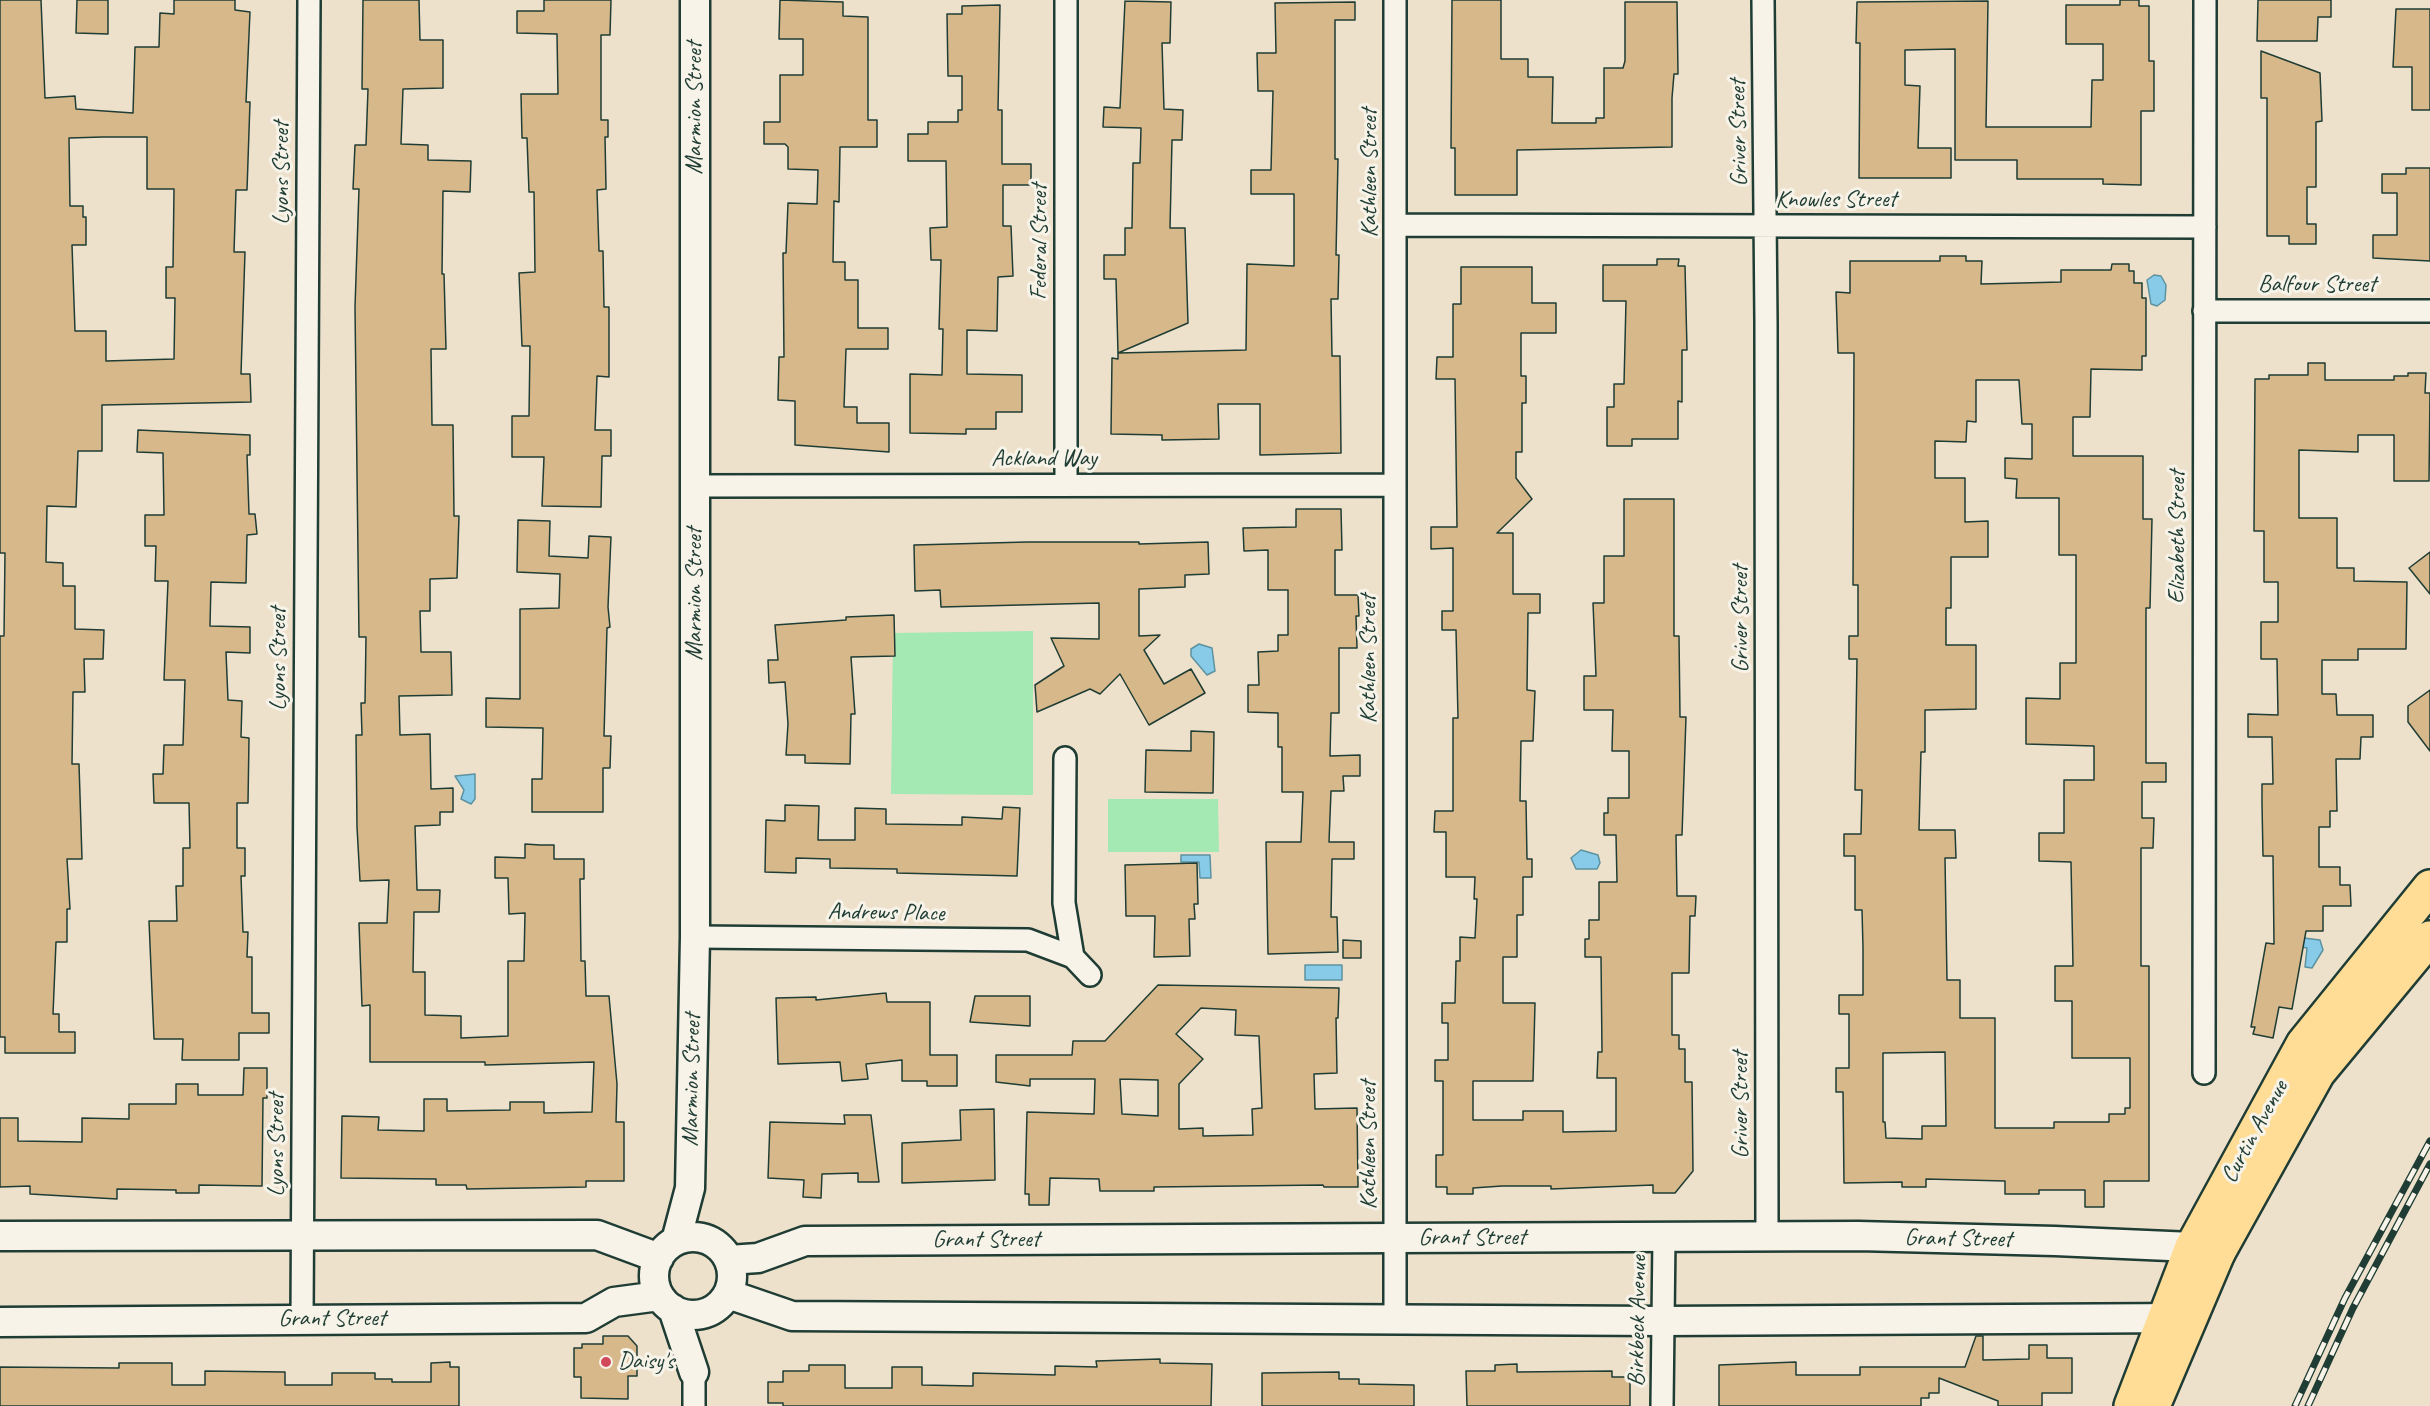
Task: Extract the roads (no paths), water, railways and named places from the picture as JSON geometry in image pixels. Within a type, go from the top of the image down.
[{"type":"main road","name":"Curtin Avenue","points":[[2131,1406],[2177,1318],[2205,1250],[2303,1044],[2416,901],[2430,887]]},
{"type":"main road","name":"Curtin Avenue","points":[[2205,1250],[2318,1073],[2430,938]]},
{"type":"main road","name":"Curtin Avenue","points":[[2153,1406],[2177,1318]]},
{"type":"street","name":"Lyons Street","points":[[302,1319],[309,0]]},
{"type":"street","name":"Marmion Street","points":[[668,1250],[690,1188],[696,937],[695,0]]},
{"type":"street","name":"Federal Street","points":[[1066,0],[1066,484]]},
{"type":"street","name":"Kathleen Street","points":[[1395,0],[1395,1319]]},
{"type":"street","name":"Griver Street","points":[[1763,0],[1766,226],[1767,1237]]},
{"type":"street","name":"Elizabeth Street","points":[[2204,1073],[2205,0]]},
{"type":"street","name":"Knowles Street","points":[[1395,225],[2205,227]]},
{"type":"street","name":"Balfour Street","points":[[2204,311],[2430,311]]},
{"type":"street","name":"Ackland Way","points":[[694,486],[1395,485]]},
{"type":"street","points":[[1065,758],[1064,903],[1073,957]]},
{"type":"street","name":"Andrews Place","points":[[696,937],[1029,939],[1073,957],[1090,975]]},
{"type":"street","name":"Marmion Street","points":[[690,1188],[720,1251]]},
{"type":"street","points":[[0,1236],[597,1235],[668,1250],[699,1238],[720,1251],[732,1283],[728,1294],[715,1309],[706,1313],[684,1314],[666,1303]]},
{"type":"street","name":"Grant Street","points":[[720,1251],[758,1258],[805,1241],[1664,1237],[2031,1240],[2205,1250]]},
{"type":"street","name":"Birkbeck Avenue","points":[[1662,1406],[1664,1237]]},
{"type":"street","points":[[668,1250],[654,1270],[655,1284],[666,1303],[694,1372]]},
{"type":"street","points":[[728,1294],[792,1316],[1662,1321],[2177,1318]]},
{"type":"street","name":"Grant Street","points":[[0,1322],[586,1318],[614,1302],[666,1303]]},
{"type":"street","points":[[694,1406],[694,1372],[706,1313]]},
{"type":"water","points":[[2154,275],[2161,276],[2166,285],[2165,300],[2157,306],[2151,304],[2147,280]]},
{"type":"water","points":[[1199,644],[1212,648],[1215,671],[1207,675],[1191,656],[1191,649]]},
{"type":"water","points":[[475,774],[475,799],[471,804],[461,799],[464,790],[455,776]]},
{"type":"water","points":[[1581,850],[1598,855],[1600,863],[1597,869],[1576,869],[1571,858]]},
{"type":"water","points":[[1181,855],[1210,855],[1211,878],[1200,878],[1199,862],[1181,862]]},
{"type":"water","points":[[2304,938],[2320,940],[2323,950],[2312,968],[2305,967],[2307,948],[2302,947]]},
{"type":"water","points":[[1305,965],[1342,965],[1342,980],[1305,980]]},
{"type":"railway","points":[[2295,1406],[2345,1298],[2430,1141]]},
{"type":"railway","points":[[2308,1406],[2353,1308],[2430,1164]]},
{"type":"place","name":"Daisy's","points":[[606,1362]]}]
